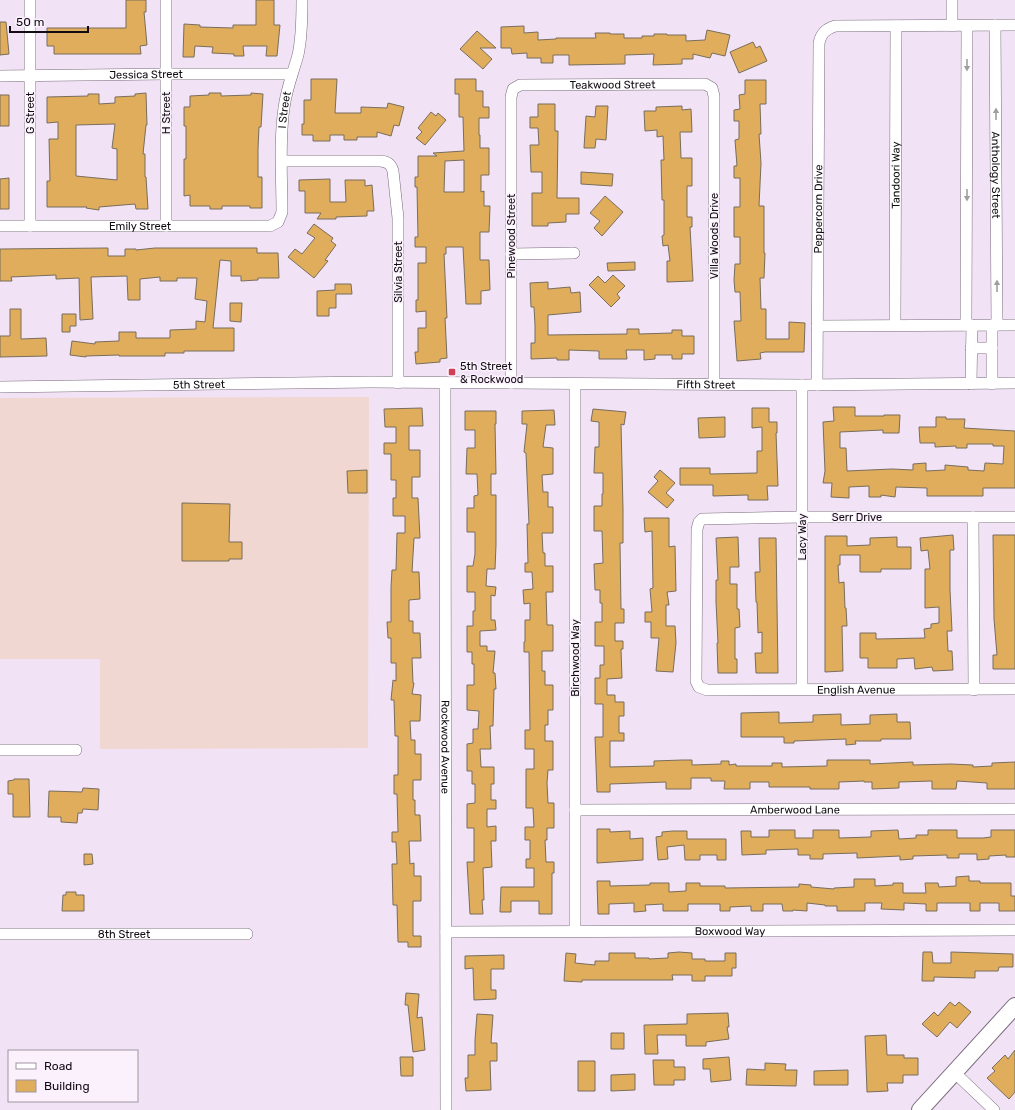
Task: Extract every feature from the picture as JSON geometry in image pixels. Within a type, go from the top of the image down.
[{"type":"street","name":"G Street","points":[[30,0],[30,226]]},
{"type":"street","name":"H Street","points":[[166,0],[166,226]]},
{"type":"street","name":"I Street","points":[[278,222],[282,212],[282,122],[286,97],[300,45],[302,0]]},
{"type":"street","points":[[952,0],[952,26]]},
{"type":"street","points":[[896,26],[1015,25]]},
{"type":"street","name":"Peppercorn Drive","points":[[817,385],[820,38],[828,28],[835,26],[896,26]]},
{"type":"street","name":"Tandoori Way","points":[[895,325],[896,26]]},
{"type":"street","points":[[967,26],[969,325],[971,348],[970,384]]},
{"type":"street","name":"Anthology Street","points":[[992,384],[992,348],[995,325],[995,26]]},
{"type":"street","name":"Jessica Street","points":[[0,76],[292,74]]},
{"type":"street","name":"Teakwood Street","points":[[513,89],[520,85],[705,84],[712,88]]},
{"type":"street","name":"Villa Woods Drive","points":[[712,88],[714,96],[714,384]]},
{"type":"street","name":"Pinewood Street","points":[[511,383],[511,96],[513,89]]},
{"type":"street","name":"Silvia Street","points":[[282,161],[381,161],[389,163],[393,171],[398,218],[398,383]]},
{"type":"street","name":"Emily Street","points":[[0,226],[270,226],[278,222]]},
{"type":"street","points":[[511,254],[574,253]]},
{"type":"street","points":[[817,326],[1015,326]]},
{"type":"street","points":[[971,348],[992,348]]},
{"type":"street","name":"Fifth Street","points":[[398,383],[802,385],[1015,384]]},
{"type":"street","name":"5th Street","points":[[0,387],[398,383]]},
{"type":"street","name":"Rockwood Avenue","points":[[445,384],[446,1110]]},
{"type":"street","name":"Birchwood Way","points":[[575,384],[575,931]]},
{"type":"street","name":"Lacy Way","points":[[802,385],[802,689]]},
{"type":"street","points":[[973,517],[974,690]]},
{"type":"street","name":"Serr Drive","points":[[699,687],[696,680],[697,529],[699,522],[706,518],[1015,517]]},
{"type":"street","name":"English Avenue","points":[[699,687],[707,690],[1015,689]]},
{"type":"street","points":[[0,750],[76,750]]},
{"type":"street","name":"Amberwood Lane","points":[[575,810],[1015,809]]},
{"type":"street","name":"Boxwood Way","points":[[446,932],[1015,930]]},
{"type":"street","name":"8th Street","points":[[0,934],[248,934]]},
{"type":"street","points":[[920,1110],[1015,1006]]},
{"type":"street","points":[[954,1072],[994,1110]]},
{"type":"shaded area","points":[[369,397],[368,748],[100,749],[100,659],[0,659],[0,398]]},
{"type":"building","points":[[126,0],[146,0],[146,12],[144,12],[147,45],[140,46],[141,54],[54,54],[54,46],[47,46],[47,28],[126,28]]},
{"type":"building","points":[[256,0],[274,0],[274,25],[280,25],[277,56],[266,56],[267,46],[243,46],[244,56],[234,56],[234,54],[212,53],[213,47],[195,46],[194,57],[183,57],[184,24],[200,25],[200,27],[233,28],[233,25],[256,25]]},
{"type":"building","points":[[0,22],[6,22],[9,54],[0,55]]},
{"type":"building","points":[[524,26],[524,33],[538,32],[538,40],[556,38],[596,38],[595,33],[610,33],[624,34],[624,38],[642,38],[642,36],[654,36],[654,34],[667,34],[686,35],[686,41],[705,40],[707,30],[730,35],[725,56],[712,53],[710,58],[693,54],[693,59],[682,59],[682,64],[653,65],[654,54],[625,55],[625,64],[569,65],[569,55],[553,55],[553,63],[541,63],[541,58],[527,58],[527,53],[512,54],[511,48],[501,48],[501,27]]},
{"type":"building","points":[[477,31],[496,48],[480,48],[492,59],[483,69],[460,49]]},
{"type":"building","points":[[753,42],[756,48],[760,46],[767,61],[739,73],[730,52]]},
{"type":"building","points":[[311,79],[337,79],[335,113],[361,113],[361,107],[387,108],[388,103],[404,107],[399,126],[394,125],[391,136],[377,132],[377,137],[357,137],[357,140],[344,140],[344,135],[330,135],[330,141],[313,141],[313,135],[302,135],[302,124],[304,124],[304,100],[311,100]]},
{"type":"building","points":[[455,79],[476,79],[476,91],[483,91],[483,107],[489,107],[489,118],[479,118],[479,135],[480,148],[489,148],[489,175],[481,175],[481,192],[484,191],[484,206],[490,206],[489,232],[480,232],[480,260],[489,260],[490,290],[481,291],[481,304],[466,304],[463,247],[446,247],[446,254],[444,254],[447,358],[440,359],[440,362],[416,364],[415,352],[418,352],[418,328],[426,328],[426,311],[416,312],[416,300],[418,300],[418,263],[426,263],[426,247],[415,247],[415,237],[418,237],[417,187],[415,187],[415,177],[418,177],[418,156],[437,156],[433,153],[464,151],[463,117],[459,117],[459,94],[455,94]],"holes":[[[464,160],[464,192],[444,192],[445,161]]]},
{"type":"building","points":[[745,80],[766,80],[766,104],[760,104],[761,134],[759,134],[761,163],[759,206],[764,206],[764,278],[760,278],[761,309],[766,309],[766,339],[789,339],[789,322],[805,323],[804,352],[765,352],[760,353],[761,359],[737,361],[734,321],[741,321],[740,292],[735,292],[734,280],[735,264],[740,264],[740,237],[734,237],[734,207],[740,207],[740,178],[734,178],[734,166],[737,166],[735,140],[739,139],[739,121],[734,121],[734,110],[740,109],[739,95],[745,94]]},
{"type":"building","points":[[146,93],[147,125],[143,154],[145,154],[145,177],[148,209],[136,209],[135,204],[99,207],[99,210],[86,208],[87,207],[47,207],[47,181],[50,181],[49,139],[58,139],[58,122],[47,123],[47,97],[88,96],[88,94],[99,94],[99,104],[115,103],[115,97],[135,96],[135,94]],"holes":[[[115,124],[112,148],[117,149],[117,180],[76,176],[76,125]]]},
{"type":"building","points":[[209,93],[221,93],[221,96],[251,95],[251,93],[263,94],[258,149],[258,177],[262,177],[262,208],[250,208],[250,206],[222,206],[222,209],[210,209],[210,206],[190,206],[190,195],[184,196],[186,126],[184,126],[184,107],[190,107],[190,96],[209,95]]},
{"type":"building","points":[[0,95],[9,95],[9,126],[0,126]]},
{"type":"building","points":[[538,104],[555,104],[555,131],[558,131],[557,198],[579,198],[579,214],[566,214],[566,222],[548,223],[548,226],[532,226],[532,193],[542,193],[542,172],[531,172],[530,145],[539,145],[538,128],[530,128],[530,117],[538,117]]},
{"type":"building","points":[[596,106],[608,106],[606,140],[596,139],[595,148],[584,148],[586,116],[595,117]]},
{"type":"building","points":[[682,106],[682,110],[691,109],[692,132],[680,132],[681,158],[692,158],[692,186],[687,186],[687,217],[692,217],[692,227],[690,227],[693,281],[667,282],[667,261],[670,261],[668,245],[663,246],[662,236],[664,235],[664,200],[662,200],[661,160],[664,160],[663,136],[657,137],[657,130],[645,131],[644,111],[656,111],[656,107]]},
{"type":"building","points":[[431,112],[436,116],[438,113],[446,120],[425,145],[416,138],[422,132],[418,128]]},
{"type":"building","points":[[581,172],[613,174],[612,186],[581,184]]},
{"type":"building","points":[[9,178],[9,209],[0,209],[0,179]]},
{"type":"building","points":[[330,179],[330,202],[346,202],[345,180],[365,180],[365,186],[372,185],[374,211],[367,211],[367,216],[336,217],[336,219],[317,219],[321,213],[305,213],[305,191],[299,191],[299,180]]},
{"type":"building","points":[[605,196],[623,212],[602,236],[594,228],[600,221],[590,213]]},
{"type":"building","points":[[314,224],[333,238],[331,241],[336,245],[325,260],[328,261],[314,278],[288,257],[295,249],[302,254],[315,238],[307,233]]},
{"type":"building","points":[[108,248],[108,256],[125,256],[125,249],[257,248],[257,253],[278,253],[279,278],[258,278],[258,280],[241,281],[241,276],[231,276],[231,261],[220,260],[213,328],[234,328],[234,351],[184,351],[184,353],[165,353],[165,356],[119,355],[86,357],[70,355],[72,341],[95,344],[95,342],[119,341],[119,332],[136,332],[136,338],[170,338],[170,330],[196,329],[196,321],[205,322],[207,301],[195,299],[197,278],[177,278],[177,281],[160,281],[160,277],[140,279],[140,300],[128,300],[127,276],[91,277],[93,319],[80,320],[79,278],[56,279],[56,275],[11,277],[12,281],[0,281],[0,249]]},
{"type":"building","points":[[635,262],[635,270],[608,271],[607,263]]},
{"type":"building","points":[[613,275],[625,286],[617,294],[620,298],[611,307],[589,285],[598,276],[605,283]]},
{"type":"building","points":[[548,282],[548,289],[570,287],[571,293],[580,292],[581,312],[548,315],[548,335],[627,334],[627,329],[639,329],[639,334],[672,333],[672,330],[682,330],[682,336],[694,336],[694,354],[682,354],[682,359],[672,359],[672,355],[655,355],[655,359],[644,360],[644,350],[626,350],[627,359],[599,359],[599,351],[569,350],[569,360],[557,360],[557,358],[531,359],[531,343],[535,343],[535,325],[534,307],[531,307],[530,283]]},
{"type":"building","points":[[335,284],[351,284],[352,294],[336,294],[336,308],[329,308],[329,316],[317,316],[317,291],[335,290]]},
{"type":"building","points":[[230,303],[242,303],[241,322],[230,321]]},
{"type":"building","points":[[10,309],[21,309],[21,339],[46,338],[47,356],[0,357],[0,336],[10,336]]},
{"type":"building","points":[[62,314],[76,314],[76,326],[70,326],[70,332],[62,332]]},
{"type":"building","points":[[833,407],[855,407],[855,416],[900,415],[899,433],[883,433],[883,430],[840,432],[840,448],[846,448],[847,471],[892,469],[913,470],[913,464],[926,463],[926,471],[945,470],[945,465],[968,467],[968,470],[984,471],[985,463],[1003,464],[1004,446],[993,446],[993,444],[967,444],[967,448],[956,448],[956,446],[935,447],[935,443],[920,443],[919,427],[936,427],[936,417],[946,417],[946,419],[965,419],[964,428],[1015,431],[1015,488],[983,488],[983,496],[927,496],[927,488],[896,487],[895,497],[881,495],[881,497],[869,497],[869,486],[849,487],[849,498],[831,497],[832,483],[823,483],[825,471],[823,422],[834,421]]},
{"type":"building","points":[[422,408],[423,426],[409,426],[409,450],[420,450],[420,477],[412,477],[412,498],[418,498],[420,538],[414,538],[412,572],[419,572],[420,599],[409,600],[409,621],[413,621],[413,633],[420,633],[421,658],[412,658],[414,683],[412,694],[421,695],[420,721],[410,721],[411,740],[415,740],[415,754],[421,754],[421,780],[413,780],[413,800],[415,800],[415,815],[420,815],[421,841],[409,841],[410,864],[414,863],[414,876],[421,876],[421,901],[413,901],[413,936],[421,936],[421,947],[408,947],[408,942],[398,942],[397,905],[393,905],[392,864],[397,864],[396,842],[392,842],[392,832],[398,832],[397,794],[394,794],[394,775],[398,775],[398,736],[395,736],[394,700],[391,700],[393,680],[396,681],[396,663],[391,663],[391,638],[388,638],[387,622],[391,622],[392,570],[396,570],[397,533],[405,533],[405,516],[393,516],[393,498],[396,498],[396,480],[391,480],[391,454],[384,454],[384,443],[396,443],[396,427],[385,427],[384,409]]},
{"type":"building","points":[[752,408],[769,408],[769,422],[777,422],[778,486],[767,486],[768,500],[748,500],[748,495],[713,496],[713,485],[680,485],[680,468],[710,468],[710,474],[757,473],[757,451],[762,451],[762,427],[752,428]]},
{"type":"building","points":[[593,409],[626,412],[624,425],[621,424],[623,543],[620,543],[621,609],[624,609],[624,623],[615,623],[615,641],[623,641],[623,649],[621,649],[622,678],[607,679],[607,695],[615,695],[615,702],[624,702],[624,716],[619,716],[619,733],[624,733],[624,741],[610,741],[610,767],[654,766],[654,761],[682,760],[692,760],[692,765],[721,764],[721,761],[729,761],[729,765],[736,764],[736,766],[772,766],[772,763],[782,763],[782,767],[827,766],[827,760],[870,760],[870,764],[913,762],[913,765],[951,764],[973,765],[973,767],[992,766],[992,763],[1015,762],[1015,789],[987,789],[987,783],[957,781],[956,789],[932,789],[932,781],[899,782],[899,788],[872,789],[872,782],[864,781],[839,782],[839,789],[769,787],[769,782],[750,782],[750,789],[724,789],[725,781],[711,781],[711,778],[691,778],[691,789],[666,789],[666,782],[610,784],[610,792],[597,792],[595,737],[603,737],[603,704],[595,704],[595,678],[600,678],[600,665],[604,665],[604,646],[595,646],[595,622],[602,622],[602,603],[600,603],[600,590],[595,590],[594,564],[603,563],[602,531],[594,531],[594,506],[602,506],[603,473],[594,473],[595,447],[599,447],[599,422],[591,421]]},
{"type":"building","points":[[554,410],[555,425],[546,425],[543,447],[553,448],[553,474],[542,475],[543,492],[548,492],[548,507],[553,507],[553,533],[542,533],[545,566],[553,566],[553,592],[546,592],[547,625],[553,625],[553,651],[542,651],[542,671],[545,671],[545,685],[553,685],[553,710],[548,710],[548,725],[545,725],[545,741],[553,741],[553,770],[548,770],[547,783],[548,803],[554,803],[554,828],[547,828],[547,840],[545,840],[546,862],[554,862],[554,873],[552,873],[552,914],[539,914],[539,901],[511,901],[511,912],[500,912],[501,887],[534,887],[534,868],[526,868],[526,859],[530,859],[530,840],[525,840],[525,827],[534,827],[533,808],[526,808],[526,769],[534,769],[534,749],[525,749],[525,730],[530,730],[529,652],[524,652],[524,642],[525,620],[530,620],[530,603],[524,604],[523,590],[533,589],[532,572],[525,572],[525,563],[528,563],[527,524],[529,524],[526,453],[524,452],[527,424],[522,424],[522,411]]},
{"type":"building","points":[[465,411],[496,411],[496,474],[491,474],[491,495],[496,495],[495,569],[487,569],[486,586],[496,587],[495,596],[491,595],[491,620],[495,620],[496,630],[480,631],[480,646],[487,646],[487,651],[495,651],[493,673],[495,673],[496,689],[494,689],[493,726],[490,726],[491,749],[480,749],[481,767],[494,767],[494,784],[491,784],[491,800],[496,800],[496,809],[487,809],[487,827],[496,826],[496,841],[491,841],[492,867],[483,868],[483,914],[470,914],[467,862],[474,862],[474,828],[467,828],[467,804],[475,803],[475,784],[472,784],[472,771],[467,771],[467,744],[473,743],[473,729],[478,729],[479,711],[467,710],[467,685],[474,685],[474,664],[472,664],[472,652],[467,652],[467,626],[473,626],[475,592],[467,592],[467,566],[473,566],[475,554],[475,532],[467,532],[467,508],[474,508],[474,496],[478,495],[477,474],[466,474],[467,448],[475,448],[475,430],[465,430]]},
{"type":"building","points":[[725,417],[725,437],[699,438],[698,418]]},
{"type":"building","points":[[367,470],[367,493],[348,493],[347,471]]},
{"type":"building","points":[[660,470],[675,483],[666,493],[674,500],[667,508],[648,492],[658,481],[654,477]]},
{"type":"building","points":[[182,503],[230,504],[229,542],[242,542],[242,559],[229,559],[229,561],[182,561]]},
{"type":"building","points":[[644,518],[669,518],[669,547],[675,546],[676,591],[667,592],[669,605],[666,605],[666,626],[675,626],[676,643],[673,672],[656,671],[659,638],[651,638],[651,622],[645,622],[645,612],[652,612],[650,589],[653,588],[652,531],[645,532]]},
{"type":"building","points":[[953,535],[954,550],[950,550],[952,631],[947,631],[948,651],[952,651],[953,670],[933,671],[932,667],[915,669],[914,658],[897,659],[897,668],[868,668],[868,658],[860,658],[860,633],[876,633],[876,639],[925,638],[924,629],[931,628],[931,624],[939,623],[939,607],[925,608],[925,569],[930,569],[928,550],[921,551],[920,538]]},
{"type":"building","points":[[993,535],[1015,535],[1015,669],[993,669],[993,655],[997,655],[994,619]]},
{"type":"building","points":[[825,536],[847,536],[847,546],[870,545],[870,538],[897,537],[897,547],[911,547],[911,569],[881,569],[881,572],[860,572],[860,555],[840,555],[840,565],[838,565],[839,583],[844,582],[847,626],[842,626],[843,671],[825,672]]},
{"type":"building","points":[[738,537],[739,567],[730,567],[730,584],[737,584],[737,609],[739,609],[740,627],[735,628],[735,659],[737,659],[737,673],[718,673],[716,580],[718,580],[716,538]]},
{"type":"building","points":[[759,538],[776,538],[778,673],[756,673],[755,653],[762,653],[762,632],[758,633],[755,572],[760,572]]},
{"type":"building","points":[[779,712],[779,723],[813,722],[813,715],[841,714],[841,725],[870,724],[870,715],[897,714],[897,722],[910,722],[911,739],[855,741],[856,744],[846,745],[846,739],[794,741],[794,743],[784,743],[784,737],[741,737],[741,713]]},
{"type":"building","points":[[14,779],[29,779],[30,817],[13,817],[13,794],[8,794],[8,781]]},
{"type":"building","points":[[83,788],[99,789],[98,810],[83,809],[82,813],[78,813],[77,823],[61,822],[61,817],[48,817],[49,791],[82,792]]},
{"type":"building","points":[[597,829],[610,829],[610,832],[630,831],[630,839],[643,838],[643,860],[597,863]]},
{"type":"building","points":[[769,830],[795,830],[795,838],[813,838],[813,830],[839,830],[839,838],[871,837],[871,831],[898,830],[899,839],[916,838],[916,835],[928,835],[928,830],[957,830],[957,838],[983,838],[991,837],[991,830],[1015,830],[1015,857],[1006,857],[1006,855],[989,856],[989,859],[977,860],[977,854],[959,854],[959,858],[947,858],[947,855],[913,856],[913,859],[900,860],[900,856],[857,858],[857,853],[823,854],[823,859],[810,859],[810,855],[798,855],[798,849],[766,850],[766,854],[742,855],[741,831],[751,831],[751,837],[769,837]]},
{"type":"building","points":[[687,831],[687,839],[726,839],[726,860],[717,860],[717,855],[700,855],[700,860],[685,860],[684,845],[667,847],[668,859],[658,860],[656,837],[662,836],[662,832]]},
{"type":"building","points":[[84,854],[92,854],[93,864],[84,865]]},
{"type":"building","points":[[969,876],[969,881],[980,881],[980,883],[1011,883],[1011,896],[1015,896],[1015,911],[999,911],[999,903],[980,903],[980,911],[970,911],[970,903],[937,903],[937,911],[926,911],[926,904],[904,903],[904,910],[881,909],[882,903],[865,903],[865,911],[837,911],[837,906],[807,903],[807,911],[783,911],[782,904],[763,904],[763,911],[751,911],[751,906],[730,907],[730,911],[720,911],[720,904],[688,904],[688,911],[663,911],[663,904],[645,905],[646,911],[634,912],[634,903],[609,904],[609,914],[598,914],[597,881],[610,881],[610,886],[669,883],[669,892],[686,891],[686,883],[700,883],[700,886],[725,886],[725,888],[799,887],[799,884],[811,885],[811,887],[834,889],[854,887],[854,879],[875,879],[875,886],[903,883],[903,893],[926,893],[925,883],[938,883],[939,887],[956,886],[956,877]]},
{"type":"building","points":[[66,892],[76,892],[76,895],[84,895],[84,911],[62,911],[63,895],[66,895]]},
{"type":"building","points":[[923,952],[932,952],[933,963],[951,963],[951,952],[1013,954],[1013,967],[999,967],[998,971],[975,971],[975,978],[934,977],[934,981],[922,981]]},
{"type":"building","points":[[566,953],[576,954],[575,963],[595,965],[595,961],[609,961],[609,953],[635,953],[635,958],[649,959],[668,958],[668,953],[692,953],[692,959],[705,959],[705,961],[725,961],[725,953],[736,953],[736,968],[732,968],[732,976],[705,976],[705,981],[692,981],[692,975],[672,975],[673,980],[564,981]]},
{"type":"building","points":[[504,955],[504,969],[491,969],[491,990],[496,990],[496,999],[474,1000],[473,968],[465,969],[465,956]]},
{"type":"building","points":[[406,993],[419,994],[417,1018],[422,1017],[425,1050],[413,1052],[408,1005],[405,1005]]},
{"type":"building","points":[[950,1002],[955,1006],[959,1002],[971,1012],[957,1028],[950,1022],[937,1037],[922,1024],[934,1012],[938,1016]]},
{"type":"building","points":[[728,1013],[729,1027],[727,1027],[729,1039],[706,1042],[706,1046],[686,1046],[686,1035],[657,1035],[658,1054],[645,1054],[644,1025],[687,1024],[687,1014]]},
{"type":"building","points":[[477,1014],[493,1015],[491,1043],[497,1043],[497,1061],[490,1061],[491,1090],[466,1091],[465,1078],[468,1078],[468,1055],[475,1055]]},
{"type":"building","points":[[611,1033],[624,1033],[624,1049],[611,1049]]},
{"type":"building","points":[[886,1035],[887,1055],[904,1055],[904,1058],[918,1058],[918,1075],[903,1075],[903,1083],[887,1083],[888,1091],[867,1092],[865,1036]]},
{"type":"building","points":[[1015,1050],[1015,1092],[1009,1099],[987,1078],[995,1071],[992,1068],[1005,1055],[1008,1059]]},
{"type":"building","points":[[400,1057],[413,1057],[413,1076],[401,1076]]},
{"type":"building","points":[[729,1057],[731,1080],[711,1082],[710,1069],[703,1069],[703,1059]]},
{"type":"building","points":[[653,1060],[674,1060],[674,1067],[685,1067],[685,1080],[674,1080],[674,1085],[654,1085]]},
{"type":"building","points":[[578,1061],[595,1061],[595,1091],[578,1091]]},
{"type":"building","points":[[765,1063],[786,1064],[785,1070],[797,1070],[796,1086],[746,1085],[747,1069],[765,1070]]},
{"type":"building","points":[[848,1070],[848,1085],[814,1085],[814,1071]]},
{"type":"building","points":[[635,1074],[635,1090],[611,1091],[611,1075]]},
{"type":"place","name":"5th Street & Rockwood","points":[[452,372]]}]
